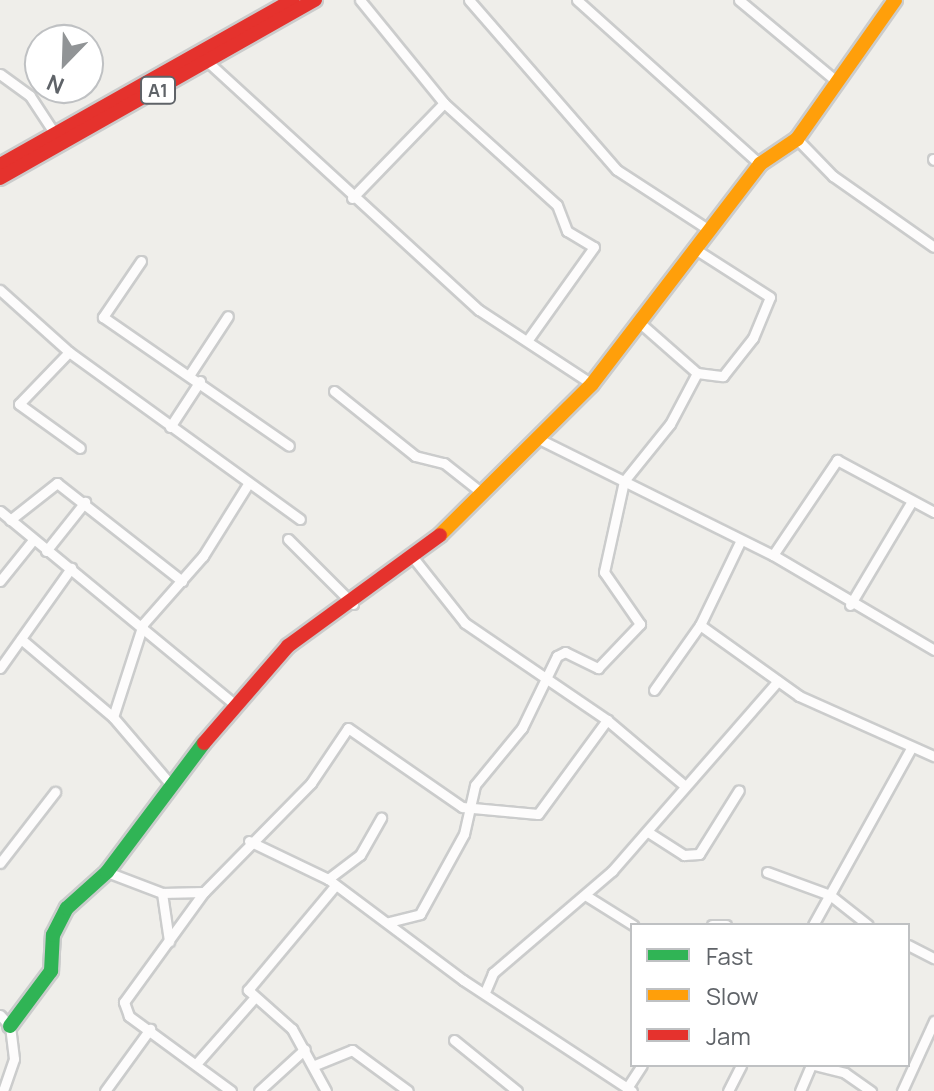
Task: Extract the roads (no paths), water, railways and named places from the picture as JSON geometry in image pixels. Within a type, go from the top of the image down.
[{"type":"main road","name":"A1","points":[[0,165],[272,5],[293,0]]},
{"type":"main road","name":"A1","points":[[0,178],[315,0]]},
{"type":"main road","points":[[5,1020],[51,971],[53,935],[67,908],[107,872],[233,703],[288,646],[415,560],[592,384],[760,164],[797,139],[835,80],[895,0]]},
{"type":"street","points":[[360,0],[444,103],[557,205],[567,231],[594,247],[527,341]]},
{"type":"street","points":[[469,0],[599,152],[709,230]]},
{"type":"street","points":[[577,0],[760,164]]},
{"type":"street","points":[[739,0],[835,80]]},
{"type":"street","points":[[208,62],[352,198],[479,310],[592,384]]},
{"type":"street","points":[[0,74],[30,96],[55,134]]},
{"type":"street","points":[[352,198],[444,103]]},
{"type":"street","points":[[797,139],[833,176],[934,247]]},
{"type":"street","points":[[639,322],[697,373],[723,376],[753,338],[770,297],[695,249]]},
{"type":"street","points":[[141,261],[102,313],[289,446]]},
{"type":"street","points":[[2,297],[69,352],[300,519]]},
{"type":"street","points":[[190,374],[228,316]]},
{"type":"street","points":[[69,352],[19,404],[80,448]]},
{"type":"street","points":[[389,922],[420,914],[464,834],[468,809],[485,767],[522,728],[560,653],[598,668],[640,624],[604,572],[624,481],[670,424],[697,373]]},
{"type":"street","points":[[170,427],[200,381]]},
{"type":"street","points":[[334,391],[415,456],[444,463],[482,493]]},
{"type":"street","points":[[537,438],[740,542],[773,555],[850,605],[933,648]]},
{"type":"street","points":[[773,555],[837,460],[934,512]]},
{"type":"street","points":[[10,520],[57,483],[182,581]]},
{"type":"street","points":[[113,717],[143,624],[182,581],[248,484]]},
{"type":"street","points":[[850,605],[912,501]]},
{"type":"street","points":[[46,551],[85,502]]},
{"type":"street","points":[[0,511],[46,551],[143,624],[233,703]]},
{"type":"street","points":[[288,539],[353,604]]},
{"type":"street","points":[[0,581],[33,540]]},
{"type":"street","points":[[654,690],[700,625],[740,542]]},
{"type":"street","points":[[415,560],[465,623],[607,720],[684,785]]},
{"type":"street","points":[[0,668],[71,568]]},
{"type":"street","points":[[700,625],[778,681],[910,750],[934,756]]},
{"type":"street","points":[[21,639],[113,717],[172,786]]},
{"type":"street","points":[[485,992],[493,973],[585,895],[648,832],[684,785],[778,681]]},
{"type":"street","points":[[231,1091],[129,1016],[124,1002],[204,892],[249,841],[311,783],[348,728],[468,809],[538,814],[607,720]]},
{"type":"street","points":[[814,923],[910,750]]},
{"type":"street","points":[[648,832],[684,855],[699,854],[739,790]]},
{"type":"street","points":[[0,863],[55,792]]},
{"type":"street","points":[[326,1091],[305,1049],[255,997],[251,982],[332,882],[360,855],[381,818]]},
{"type":"street","points":[[249,841],[332,882],[485,992],[630,1089],[641,1067]]},
{"type":"street","points":[[107,872],[162,893],[204,892]]},
{"type":"street","points":[[767,872],[830,895],[865,923]]},
{"type":"street","points":[[162,893],[169,941]]},
{"type":"street","points":[[585,895],[630,923]]},
{"type":"street","points":[[910,946],[934,958]]},
{"type":"street","points":[[196,1064],[255,997]]},
{"type":"street","points":[[3,1091],[14,1059],[5,1020]]},
{"type":"street","points":[[902,1091],[934,1021]]},
{"type":"street","points":[[105,1091],[150,1029]]},
{"type":"street","points":[[454,1040],[517,1091]]},
{"type":"street","points":[[259,1091],[305,1049]]},
{"type":"street","points":[[315,1065],[352,1050],[408,1091]]},
{"type":"street","points":[[728,1091],[740,1067]]},
{"type":"street","points":[[800,1091],[811,1067]]},
{"type":"street","points":[[820,1067],[845,1073],[871,1091]]}]
